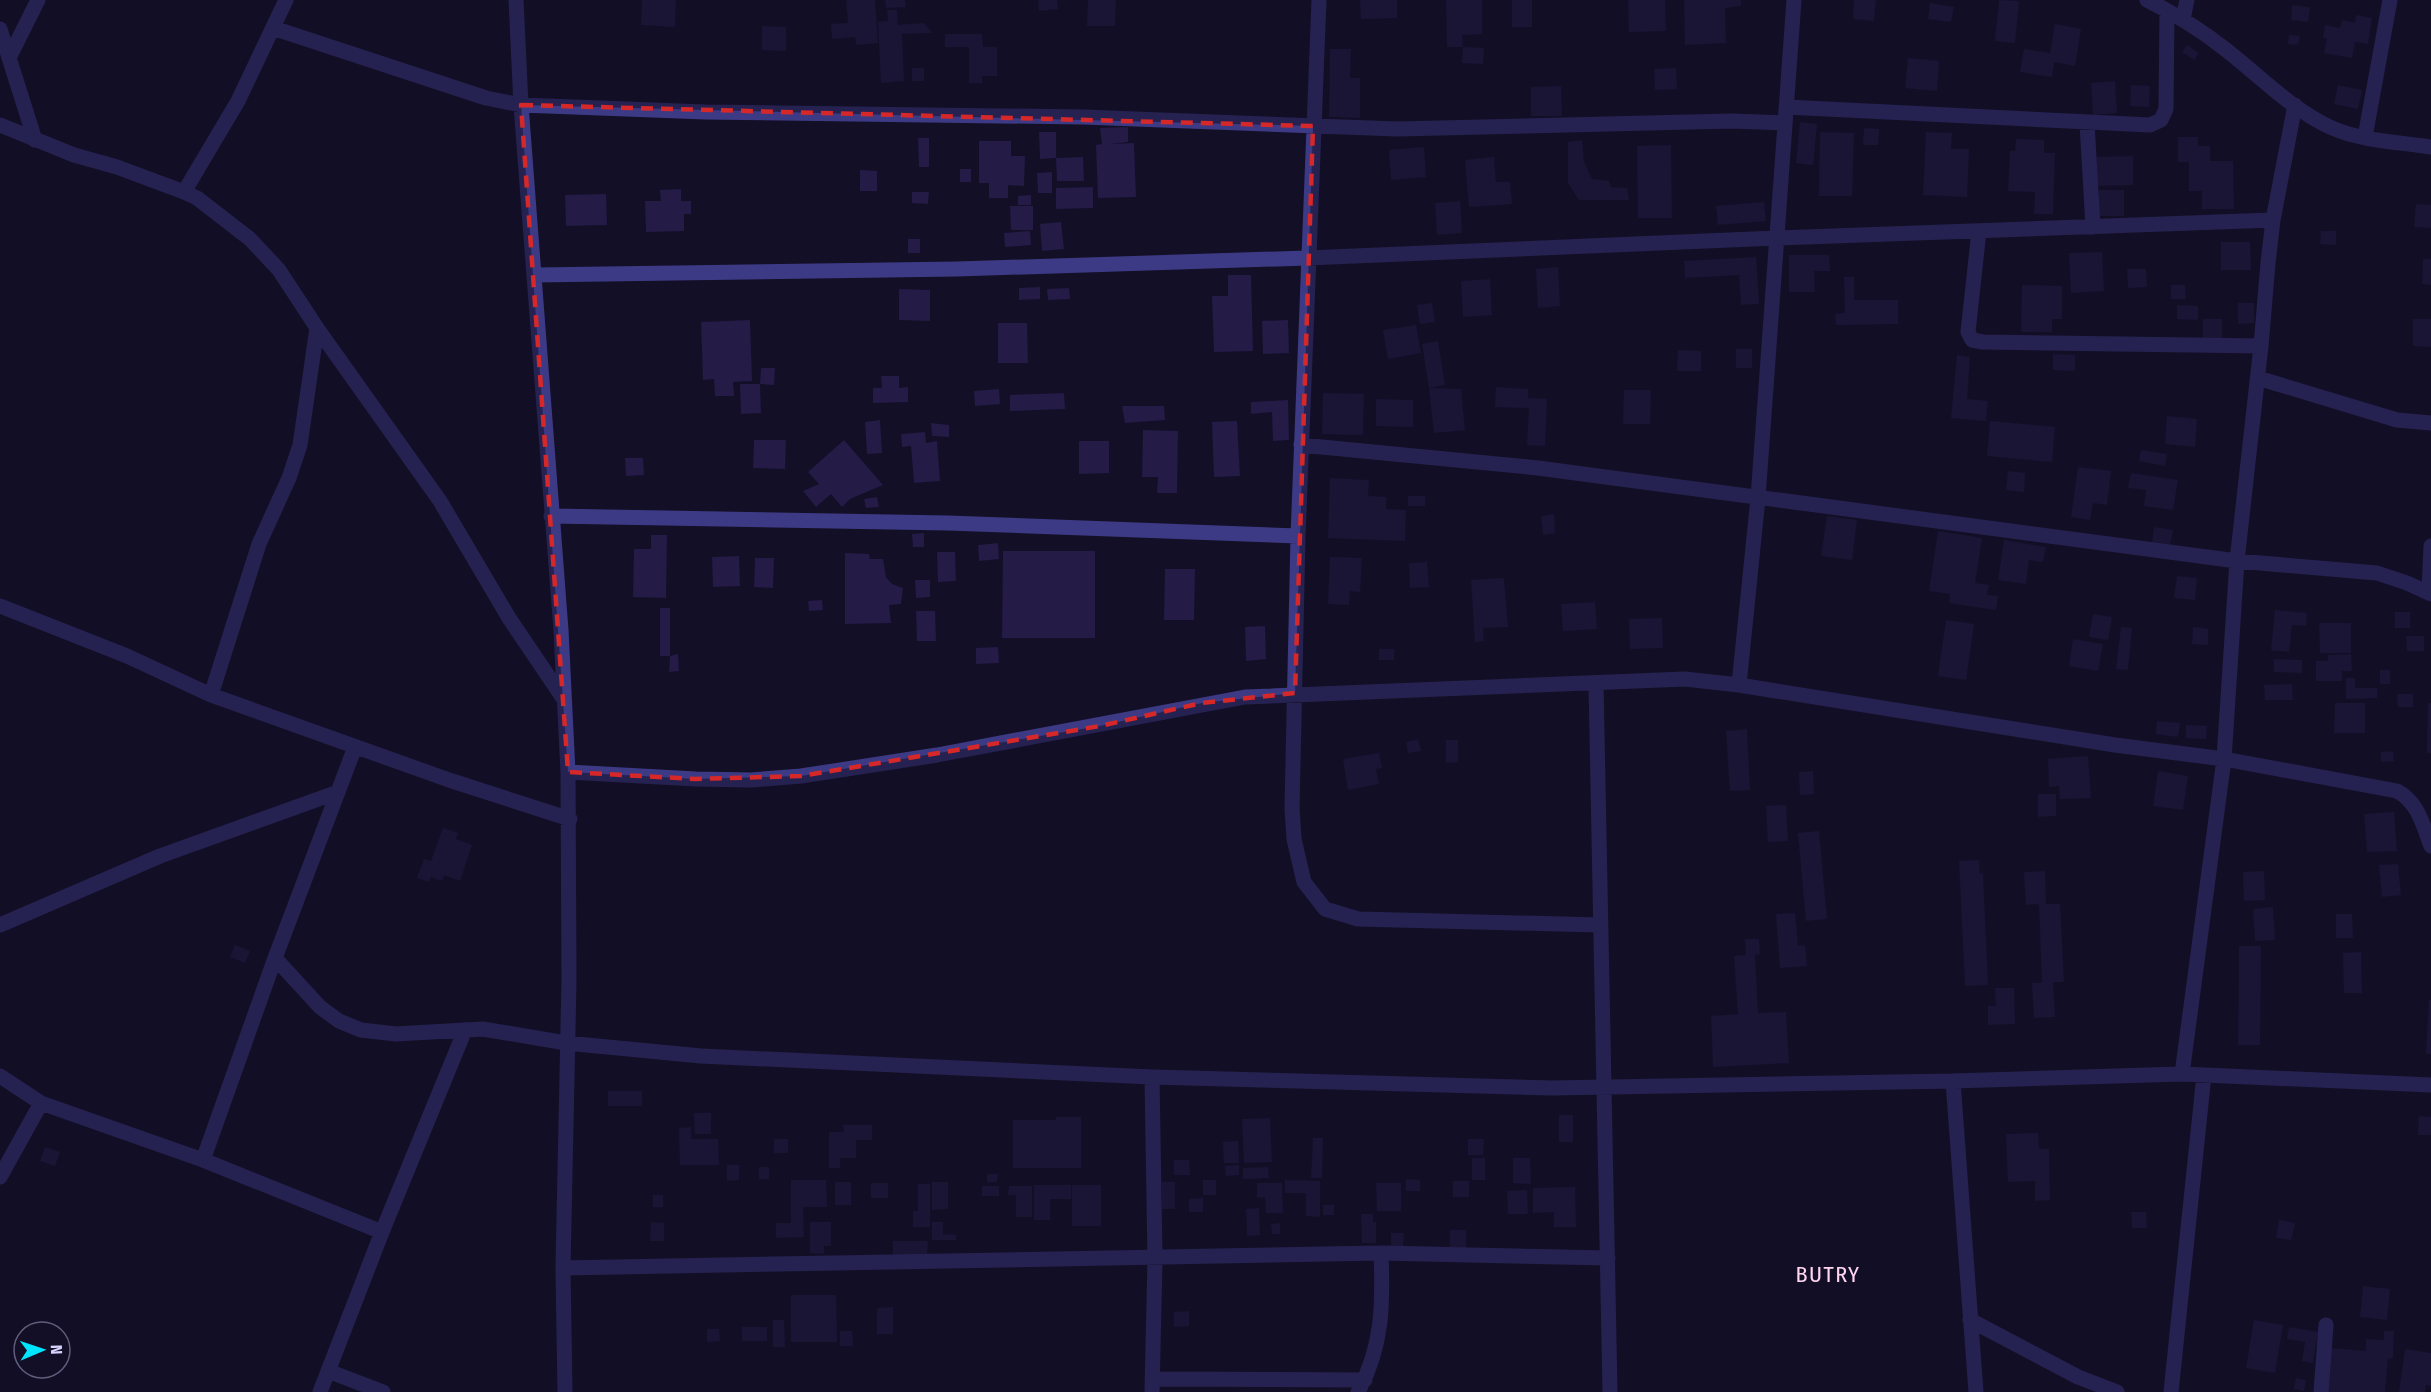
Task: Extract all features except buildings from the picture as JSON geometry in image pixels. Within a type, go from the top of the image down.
[{"type":"street","points":[[10,56],[39,0]]},
{"type":"street","points":[[184,192],[238,101],[286,0]]},
{"type":"street","points":[[516,0],[521,105],[561,630],[570,819],[563,1268],[565,1392]]},
{"type":"street","points":[[1319,0],[1307,258],[1295,693],[1294,839],[1304,882],[1325,909],[1358,919],[1600,925]]},
{"type":"street","points":[[1739,685],[1758,498],[1794,0]]},
{"type":"street","points":[[2147,0],[2183,19],[2221,45],[2295,105],[2331,128],[2431,147]]},
{"type":"street","points":[[2183,19],[2187,0]]},
{"type":"street","points":[[2365,136],[2390,0]]},
{"type":"street","points":[[273,28],[486,98],[521,105],[705,112],[1084,117],[1397,129],[1719,121],[1785,115],[2150,125],[2162,120],[2166,109],[2168,10]]},
{"type":"street","points":[[0,29],[34,140]]},
{"type":"street","points":[[2182,1074],[2224,759],[2237,561],[2273,220],[2295,105]]},
{"type":"street","points":[[2087,123],[2093,227]]},
{"type":"street","points":[[0,125],[34,140],[184,192],[197,198],[250,239],[279,270],[317,328],[440,501],[509,618],[563,699]]},
{"type":"street","points":[[535,275],[945,270],[2273,220]]},
{"type":"street","points":[[1979,231],[1968,332],[1972,340],[2261,346]]},
{"type":"street","points":[[211,695],[259,544],[289,478],[300,445],[317,328]]},
{"type":"street","points":[[2258,378],[2391,418],[2431,423]]},
{"type":"street","points":[[1301,445],[1538,468],[2237,561],[2377,573],[2430,593],[2431,546]]},
{"type":"street","points":[[551,516],[948,523],[1298,536]]},
{"type":"street","points":[[0,606],[127,656],[211,695],[355,747],[570,819]]},
{"type":"street","points":[[568,772],[751,780],[801,776],[1100,726],[1202,703],[1245,697],[1295,693],[1685,679],[1739,685],[2115,745],[2224,759],[2397,791],[2408,797],[2418,811],[2431,846]]},
{"type":"street","points":[[1596,683],[1600,925],[1606,1088],[1610,1392]]},
{"type":"street","points":[[203,1160],[275,958],[355,747]]},
{"type":"street","points":[[0,925],[160,856],[338,792]]},
{"type":"street","points":[[275,958],[320,1007],[339,1021],[361,1030],[396,1034],[483,1029],[566,1043],[701,1056],[1152,1077],[1606,1088],[2182,1074],[2431,1086]]},
{"type":"street","points":[[320,1392],[382,1232],[465,1030]]},
{"type":"street","points":[[2170,1392],[2204,1075]]},
{"type":"street","points":[[0,1076],[41,1103],[203,1160],[382,1232]]},
{"type":"street","points":[[1152,1077],[1155,1259],[1152,1385],[1362,1386],[1377,1348],[1381,1319],[1381,1253]]},
{"type":"street","points":[[1953,1081],[1976,1392]]},
{"type":"street","points":[[0,1177],[41,1103]]},
{"type":"street","points":[[563,1268],[1155,1259],[1381,1253],[1608,1258]]},
{"type":"street","points":[[1970,1320],[2078,1377],[2117,1392]]},
{"type":"street","points":[[2321,1392],[2326,1325]]},
{"type":"street","points":[[328,1371],[383,1392]]},
{"type":"highlighted area","points":[[521,105],[1313,126],[1295,693],[1202,703],[1100,726],[801,776],[696,779],[568,772]]},
{"type":"district","name":"BUTRY","points":[[1828,1274]]}]
